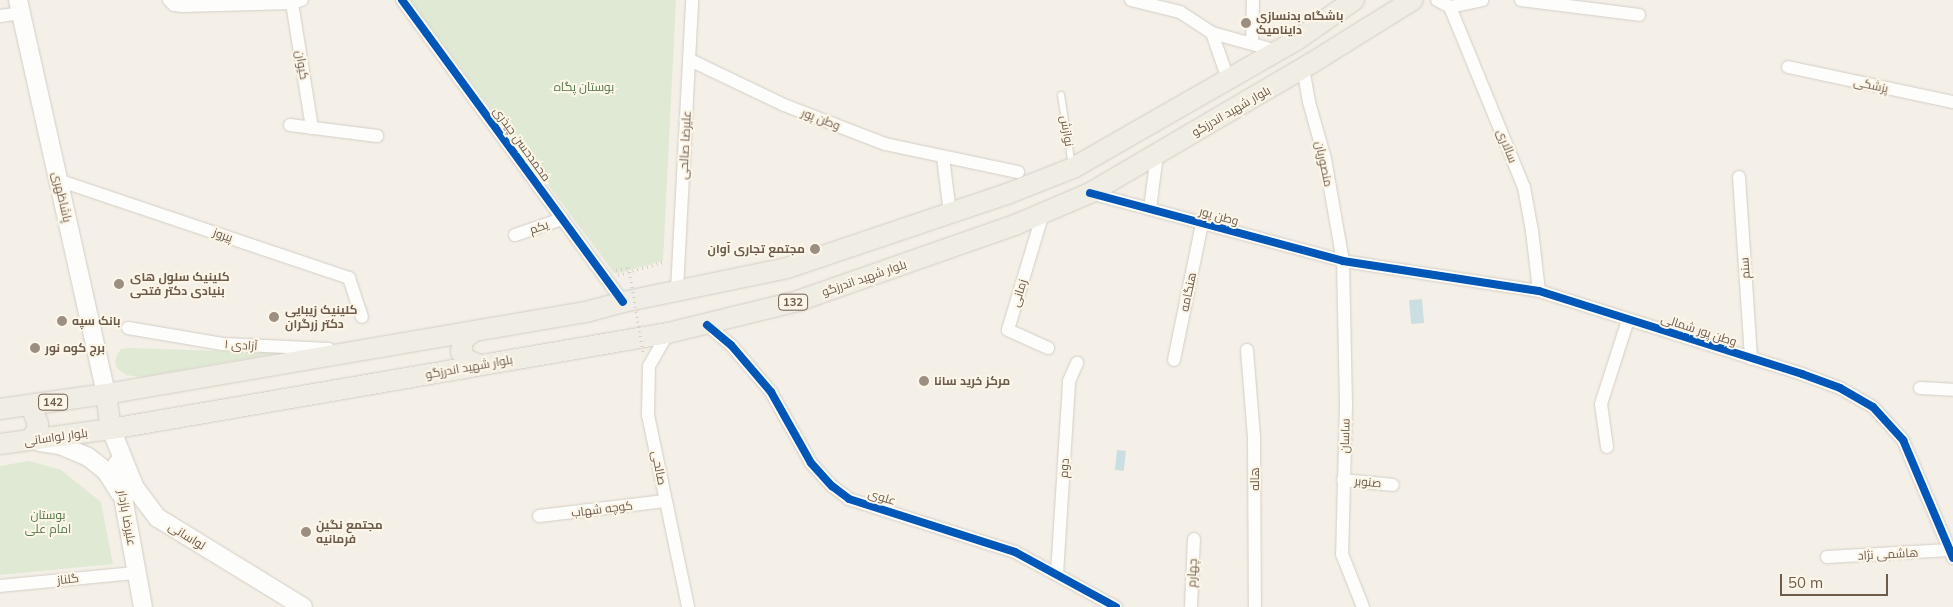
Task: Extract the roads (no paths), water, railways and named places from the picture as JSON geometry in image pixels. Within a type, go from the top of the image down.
[{"type":"main road","points":[[111,429],[106,394],[586,312],[676,290],[787,268],[950,214],[1072,168],[1278,51],[1354,0]]},
{"type":"main road","name":"بلوار شهید اندرزگو","points":[[111,429],[668,333],[707,325],[798,301],[1015,225],[1090,193],[1303,68],[1413,0]]},
{"type":"main road","name":"پاشاظهری","points":[[19,7],[106,394]]},
{"type":"main road","points":[[474,332],[464,340],[461,352],[467,360],[480,365]]},
{"type":"main road","name":"142","points":[[0,409],[106,394]]},
{"type":"main road","points":[[26,406],[32,409],[38,424],[36,432],[30,440],[60,445],[88,457],[106,472],[123,497]]},
{"type":"main road","name":"بلوار لواسانی","points":[[0,444],[111,429]]},
{"type":"main road","name":"علیرضا بازدار","points":[[111,429],[143,607]]},
{"type":"main road","name":"لواسانی","points":[[111,429],[135,488],[158,518],[303,607]]},
{"type":"main road","points":[[131,544],[133,533],[139,522],[150,517],[158,518]]},
{"type":"main road","points":[[254,578],[296,607]]},
{"type":"street","points":[[169,0],[174,5],[183,6],[297,2]]},
{"type":"street","name":"محمدحسن چیذری","points":[[402,0],[623,302]]},
{"type":"street","name":"علیرضا صالحی","points":[[676,290],[692,0]]},
{"type":"street","points":[[1132,0],[1179,6],[1212,34],[1278,51]]},
{"type":"street","points":[[1252,0],[1252,43]]},
{"type":"street","points":[[1438,0],[1450,7],[1482,0]]},
{"type":"street","points":[[1521,0],[1639,15]]},
{"type":"street","name":"کیوان","points":[[297,2],[312,128]]},
{"type":"street","points":[[0,16],[19,7]]},
{"type":"street","name":"سالاری","points":[[1450,7],[1524,187],[1532,231],[1539,291]]},
{"type":"street","points":[[1212,34],[1228,79]]},
{"type":"street","name":"وطن پور","points":[[690,60],[784,105],[885,144],[1018,172]]},
{"type":"street","name":"پزشکی","points":[[1788,67],[1953,102]]},
{"type":"street","name":"منصوریان","points":[[1303,68],[1309,102],[1325,159],[1343,261]]},
{"type":"street","points":[[290,124],[377,136]]},
{"type":"street","points":[[1150,209],[1156,154]]},
{"type":"street","points":[[943,157],[950,214]]},
{"type":"street","name":"سنم","points":[[1739,177],[1751,359]]},
{"type":"street","name":"پیروز","points":[[58,180],[349,278],[362,317]]},
{"type":"street","name":"وطن پور","points":[[1090,193],[1343,261]]},
{"type":"street","name":"زمانی","points":[[1043,213],[1008,330],[1048,348]]},
{"type":"street","name":"یکم","points":[[515,235],[562,219]]},
{"type":"street","name":"هنگامه","points":[[1174,360],[1202,223]]},
{"type":"street","name":"وطن پور شمالی","points":[[1343,261],[1539,291],[1840,388],[1873,407],[1903,440],[1951,554]]},
{"type":"street","name":"ساسان","points":[[1343,261],[1346,406],[1342,554],[1363,607]]},
{"type":"street","points":[[1607,447],[1601,404],[1628,320]]},
{"type":"street","name":"علوی","points":[[707,325],[731,345],[771,392],[811,462],[832,486],[849,499],[1015,552],[1116,607]]},
{"type":"street","name":"آزادی ۱","points":[[128,328],[223,344],[354,352]]},
{"type":"street","name":"صالحی","points":[[668,333],[649,366],[648,415],[688,607]]},
{"type":"street","name":"هاله","points":[[1247,350],[1254,437],[1255,607]]},
{"type":"street","name":"دوم","points":[[1056,574],[1069,382],[1077,363]]},
{"type":"street","points":[[1920,388],[1953,390]]},
{"type":"street","name":"صنوبر","points":[[1343,480],[1393,484]]},
{"type":"street","name":"کوچه شهاب","points":[[539,516],[665,501]]},
{"type":"street","name":"چهارم","points":[[1191,607],[1194,539]]},
{"type":"street","name":"هاشمی نژاد","points":[[1827,557],[1951,554]]},
{"type":"street","name":"گلناز","points":[[0,586],[136,573]]},
{"type":"lane","name":"نوازش","points":[[1061,95],[1072,168]]},
{"type":"place","name":"باشگاه بدنسازی داینامیک","points":[[1246,23]]},
{"type":"place","name":"مجتمع تجاری آوان","points":[[815,249]]},
{"type":"place","name":"کلینیک سلول های بنیادی دکتر فتحی","points":[[119,284]]},
{"type":"place","name":"کلینیک زیبایی دکتر زرگران","points":[[274,317]]},
{"type":"place","name":"بانک سپه","points":[[62,321]]},
{"type":"place","name":"برج کوه نور","points":[[35,348]]},
{"type":"place","name":"مرکز خرید سانا","points":[[924,381]]},
{"type":"place","name":"مجتمع نگین فرمانیه","points":[[306,532]]},
{"type":"park label","name":"بوستان پگاه","points":[[584,87]]},
{"type":"park label","name":"بوستان امام علی","points":[[48,522]]}]
